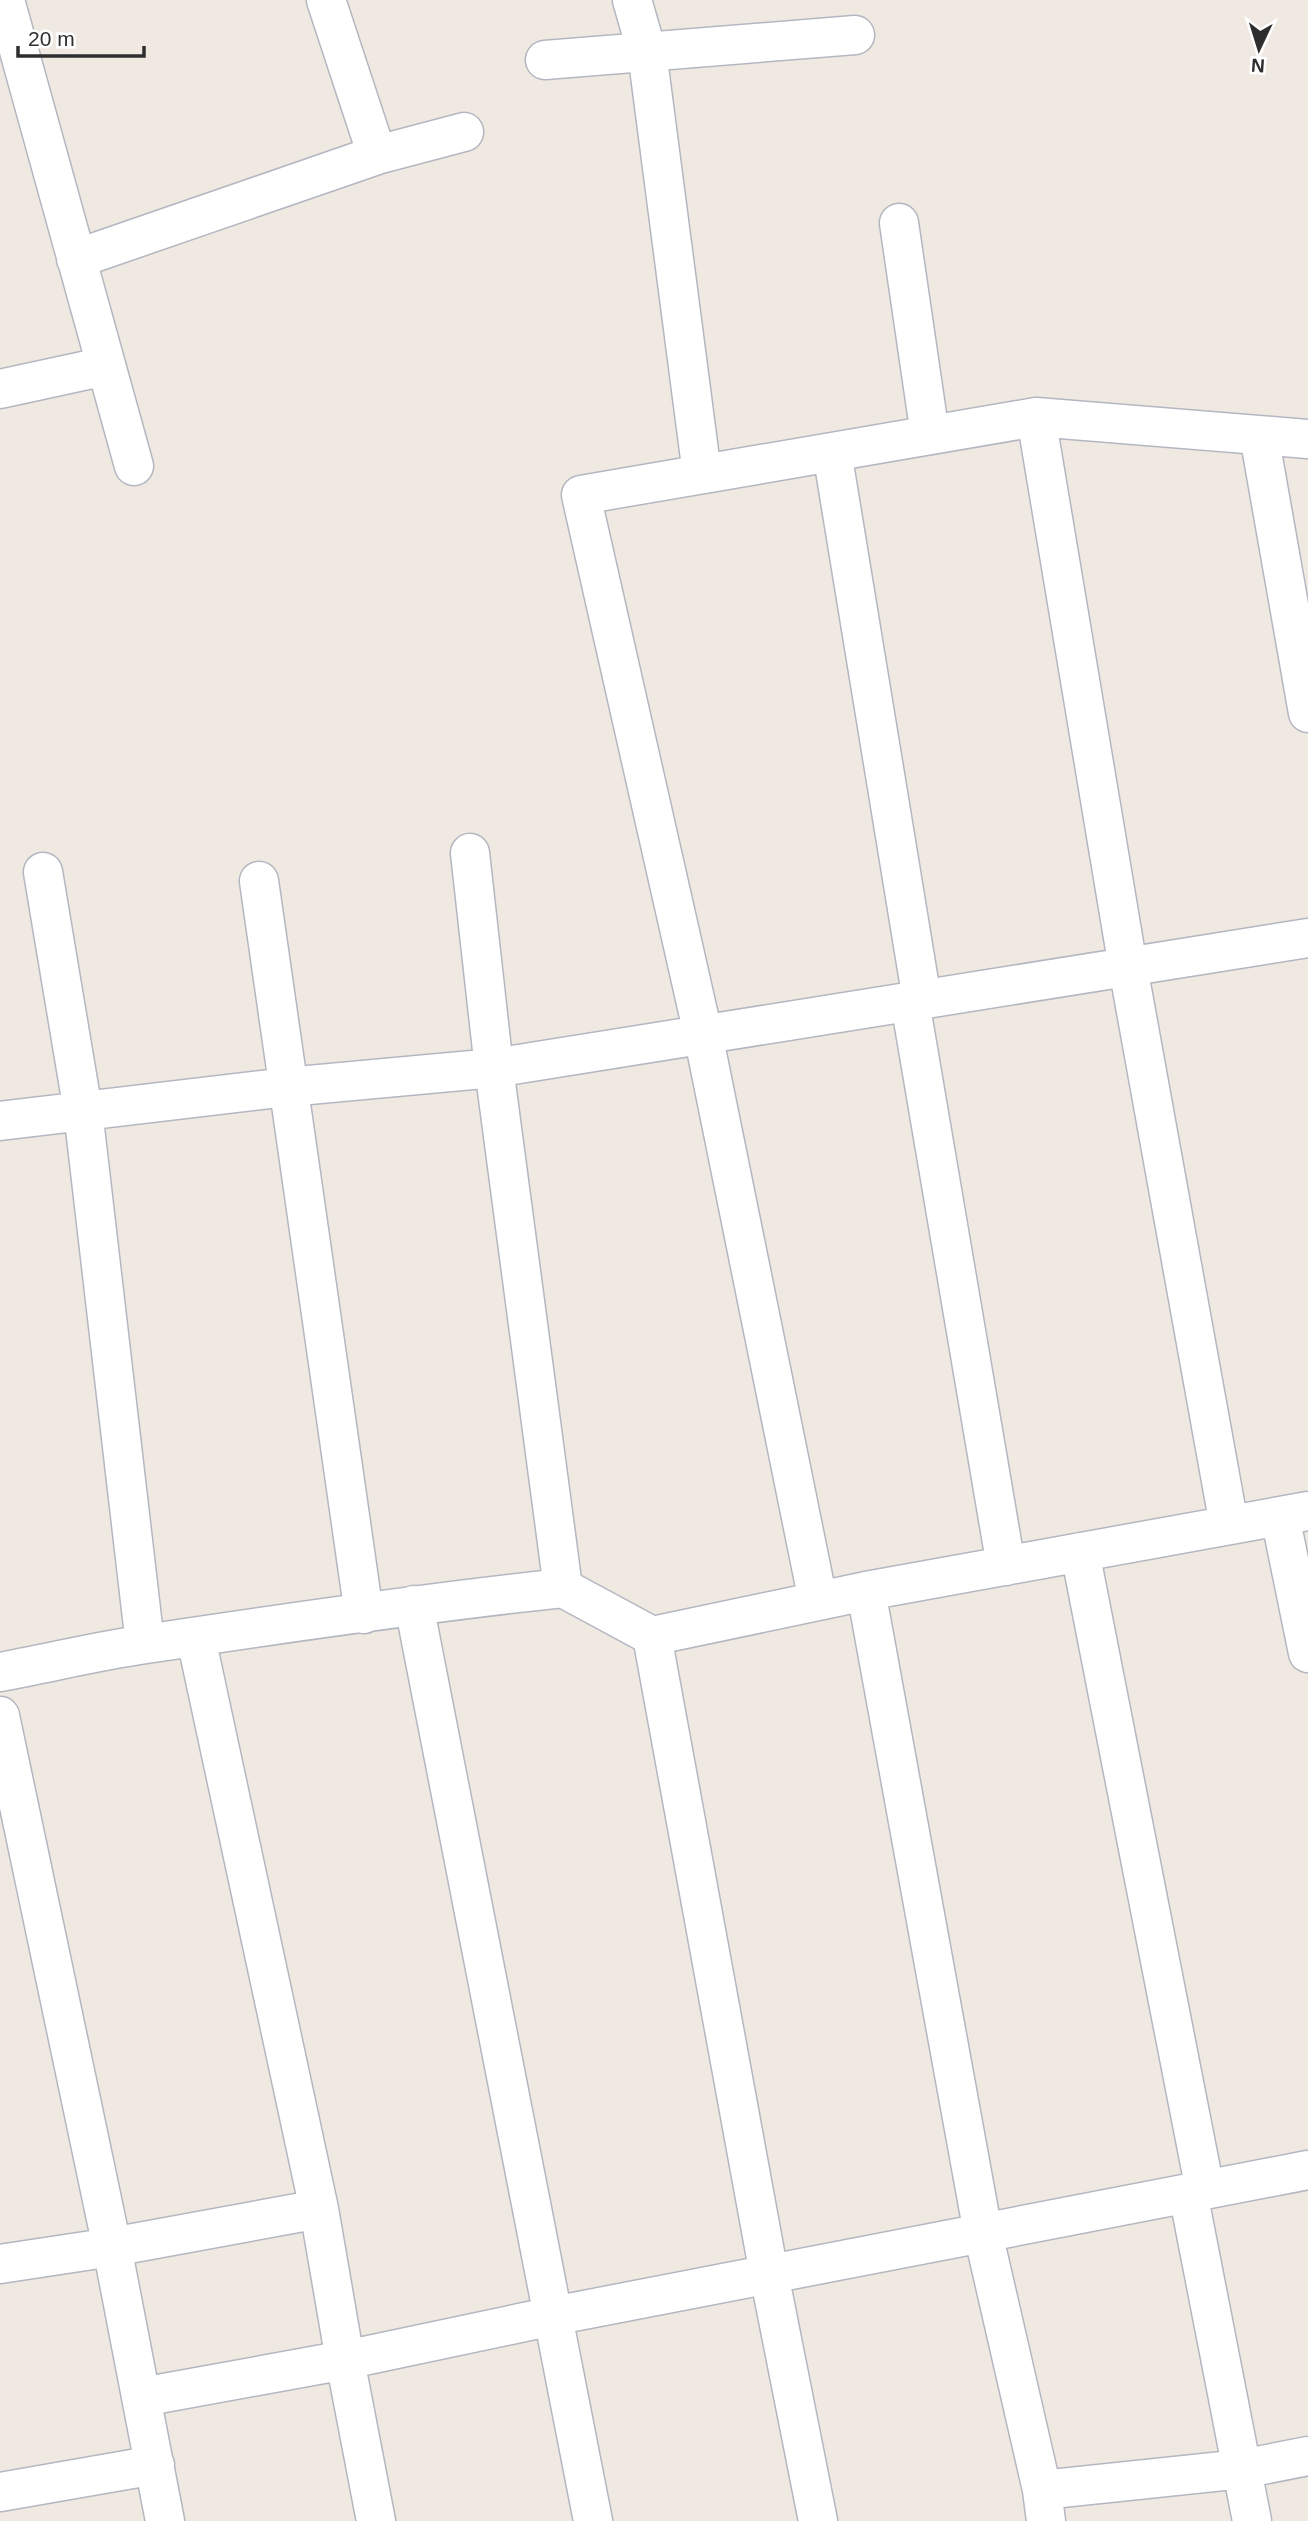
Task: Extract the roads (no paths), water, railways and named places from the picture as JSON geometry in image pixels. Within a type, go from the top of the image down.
[{"type":"street","points":[[5,0],[134,466]]},
{"type":"street","points":[[326,0],[377,155]]},
{"type":"street","points":[[632,0],[647,52],[702,474]]},
{"type":"street","points":[[545,60],[855,35]]},
{"type":"street","points":[[76,259],[377,155],[464,132]]},
{"type":"street","points":[[899,223],[930,435]]},
{"type":"street","points":[[0,389],[106,366]]},
{"type":"street","points":[[1036,417],[1128,967],[1228,1525]]},
{"type":"street","points":[[818,1601],[703,1034],[581,495],[1036,417],[1308,439]]},
{"type":"street","points":[[1259,435],[1308,713]]},
{"type":"street","points":[[832,452],[1006,1566]]},
{"type":"street","points":[[470,853],[494,1068],[563,1588]]},
{"type":"street","points":[[43,872],[83,1111],[145,1644]]},
{"type":"street","points":[[259,881],[364,1614]]},
{"type":"street","points":[[0,1121],[287,1087],[494,1068],[1308,938]]},
{"type":"street","points":[[0,1672],[145,1644],[414,1605],[563,1588],[652,1636],[866,1591],[1294,1513],[1308,1653]]},
{"type":"street","points":[[1080,1552],[1196,2192],[1252,2521]]},
{"type":"street","points":[[866,1591],[983,2232],[1044,2505],[1308,2456]]},
{"type":"street","points":[[414,1605],[593,2521]]},
{"type":"street","points":[[652,1636],[769,2274],[818,2521]]},
{"type":"street","points":[[196,1638],[319,2209],[376,2521]]},
{"type":"street","points":[[0,1716],[112,2247],[165,2521]]},
{"type":"street","points":[[142,2397],[345,2360],[553,2316],[1308,2170]]},
{"type":"street","points":[[0,2264],[112,2247],[319,2209]]},
{"type":"street","points":[[0,2492],[155,2465]]}]
